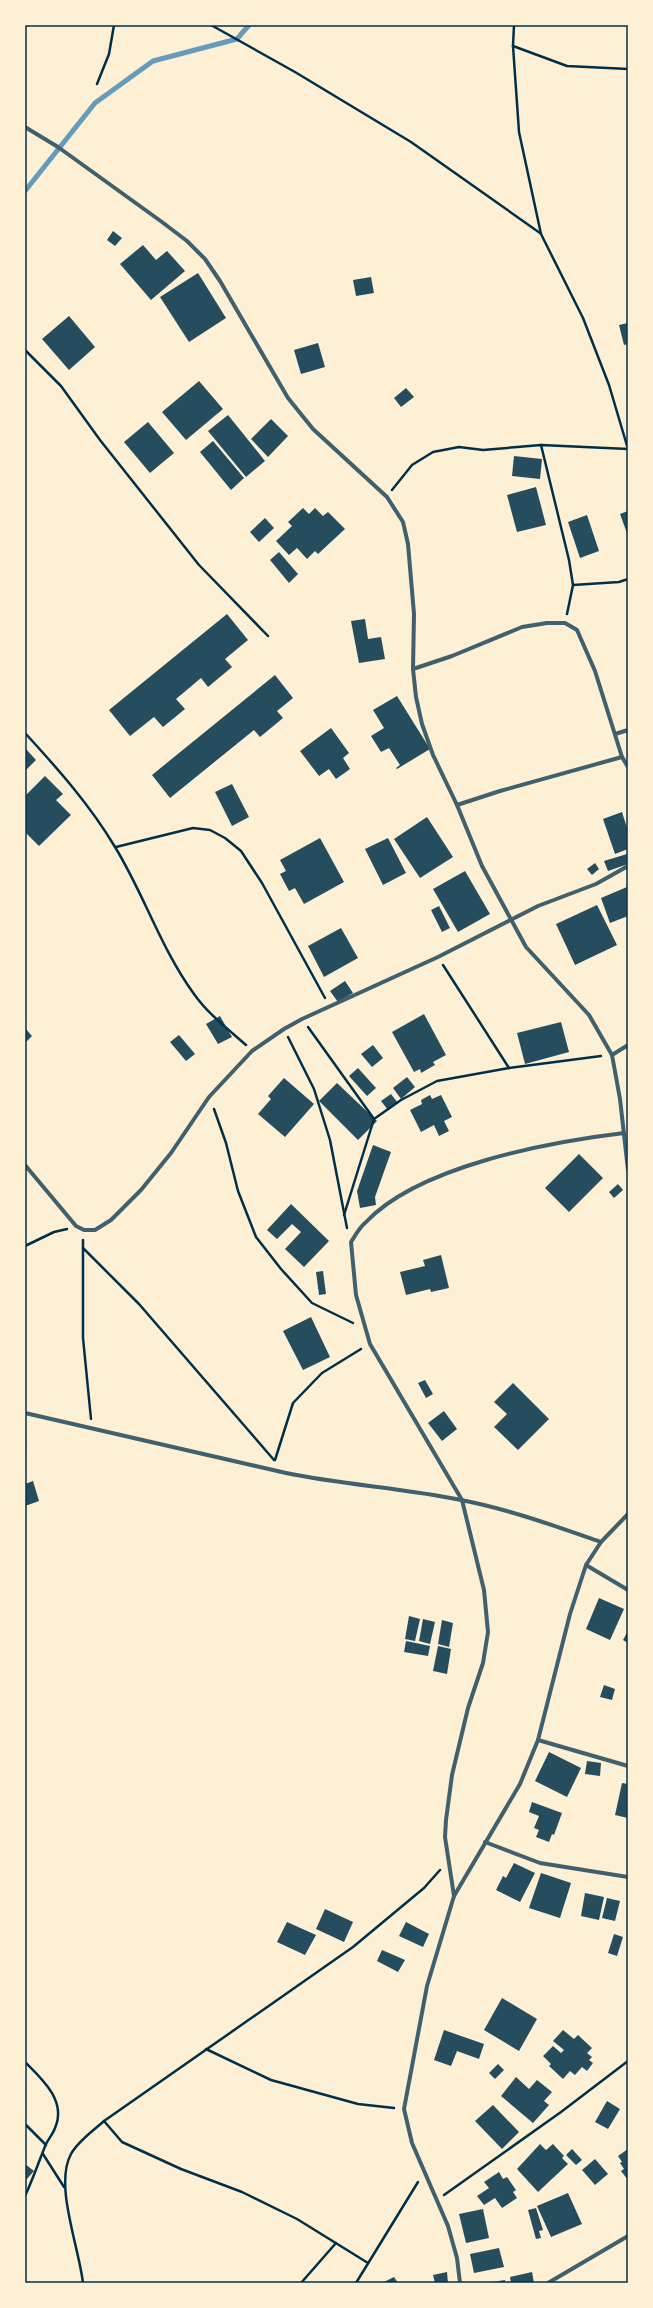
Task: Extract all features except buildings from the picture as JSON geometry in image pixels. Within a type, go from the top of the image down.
[{"type":"street","points":[[25,127],[58,148],[162,222],[187,241],[205,259],[220,281],[288,398],[313,429],[387,497],[403,522],[408,544],[414,614],[413,669],[416,697],[422,724],[433,755],[457,805],[482,866],[526,947],[589,1015],[612,1055],[628,1170]]},
{"type":"street","points":[[413,669],[452,656],[522,627],[547,622],[565,623],[577,630],[595,671],[622,757],[628,767]]},
{"type":"street","points":[[615,734],[628,730]]},
{"type":"street","points":[[457,805],[500,791],[622,757]]},
{"type":"street","points":[[25,1165],[76,1226],[84,1230],[95,1230],[111,1220],[127,1205],[171,1153],[209,1097],[252,1051],[284,1029],[329,1006],[438,958],[538,906],[596,884],[628,866]]},
{"type":"street","points":[[612,1055],[628,1045]]},
{"type":"street","points":[[454,1896],[445,1837],[452,1776],[468,1708],[483,1663],[488,1632],[484,1590],[462,1500],[370,1344],[364,1328],[352,1275],[350,1242],[364,1223],[384,1206],[425,1183],[491,1158],[577,1138],[624,1133]]},
{"type":"street","points":[[25,1413],[92,1427],[286,1474],[330,1482],[380,1486],[462,1500],[550,1524],[601,1542]]},
{"type":"street","points":[[460,2283],[456,2258],[448,2226],[412,2143],[404,2110],[427,1986],[454,1896],[485,1842],[501,1819],[520,1784],[538,1740],[570,1614],[586,1565],[601,1542],[628,1514]]},
{"type":"street","points":[[586,1565],[628,1590]]},
{"type":"street","points":[[538,1740],[628,1766]]},
{"type":"street","points":[[485,1842],[540,1863],[628,1877]]},
{"type":"street","points":[[548,2283],[628,2236]]},
{"type":"path","points":[[97,84],[109,54],[114,25]]},
{"type":"path","points":[[211,25],[295,72],[411,142],[541,234]]},
{"type":"path","points":[[387,497],[412,465],[434,452],[459,446],[483,450],[540,445],[628,449],[609,386],[583,318],[541,234],[519,132],[513,46],[514,25]]},
{"type":"path","points":[[513,46],[567,66],[628,69]]},
{"type":"path","points":[[25,350],[61,386],[100,440],[199,565],[268,636]]},
{"type":"path","points":[[540,445],[569,560],[573,585],[565,623]]},
{"type":"path","points":[[573,585],[619,582],[628,579]]},
{"type":"path","points":[[25,733],[68,779],[116,847],[155,926],[193,993],[204,1008],[252,1051]]},
{"type":"path","points":[[116,847],[192,828],[210,830],[225,838],[241,851],[262,883],[329,1006]]},
{"type":"path","points":[[438,958],[509,1068]]},
{"type":"path","points":[[302,1019],[374,1119]]},
{"type":"path","points":[[284,1029],[314,1089],[330,1140],[350,1242]]},
{"type":"path","points":[[344,1215],[374,1119],[401,1100],[436,1081],[509,1068],[612,1055]]},
{"type":"path","points":[[209,1097],[226,1143],[238,1191],[256,1237],[281,1269],[312,1303],[364,1328]]},
{"type":"path","points":[[25,1246],[54,1232],[76,1226]]},
{"type":"path","points":[[84,1230],[83,1338],[86,1386],[92,1427]]},
{"type":"path","points":[[83,1248],[139,1304],[286,1474]]},
{"type":"path","points":[[275,1460],[293,1402],[322,1373],[370,1344]]},
{"type":"path","points":[[25,1438],[25,1450]]},
{"type":"path","points":[[83,2283],[81,2263],[64,2188],[65,2174],[71,2154],[104,2121],[205,2049],[312,1978],[353,1948],[424,1888],[448,1861]]},
{"type":"path","points":[[205,2049],[271,2080],[358,2104],[404,2110]]},
{"type":"path","points":[[437,2200],[561,2112],[628,2061]]},
{"type":"path","points":[[25,2062],[44,2081],[55,2097],[58,2115],[56,2127],[46,2145],[25,2196]]},
{"type":"path","points":[[104,2121],[122,2142],[181,2169],[242,2192],[297,2219],[368,2264]]},
{"type":"path","points":[[25,2124],[46,2145]]},
{"type":"path","points":[[43,2154],[64,2188]]},
{"type":"path","points":[[356,2283],[425,2171]]},
{"type":"path","points":[[301,2283],[336,2243]]},
{"type":"waterway","points":[[25,191],[95,103],[153,61],[237,39],[249,25]]}]
